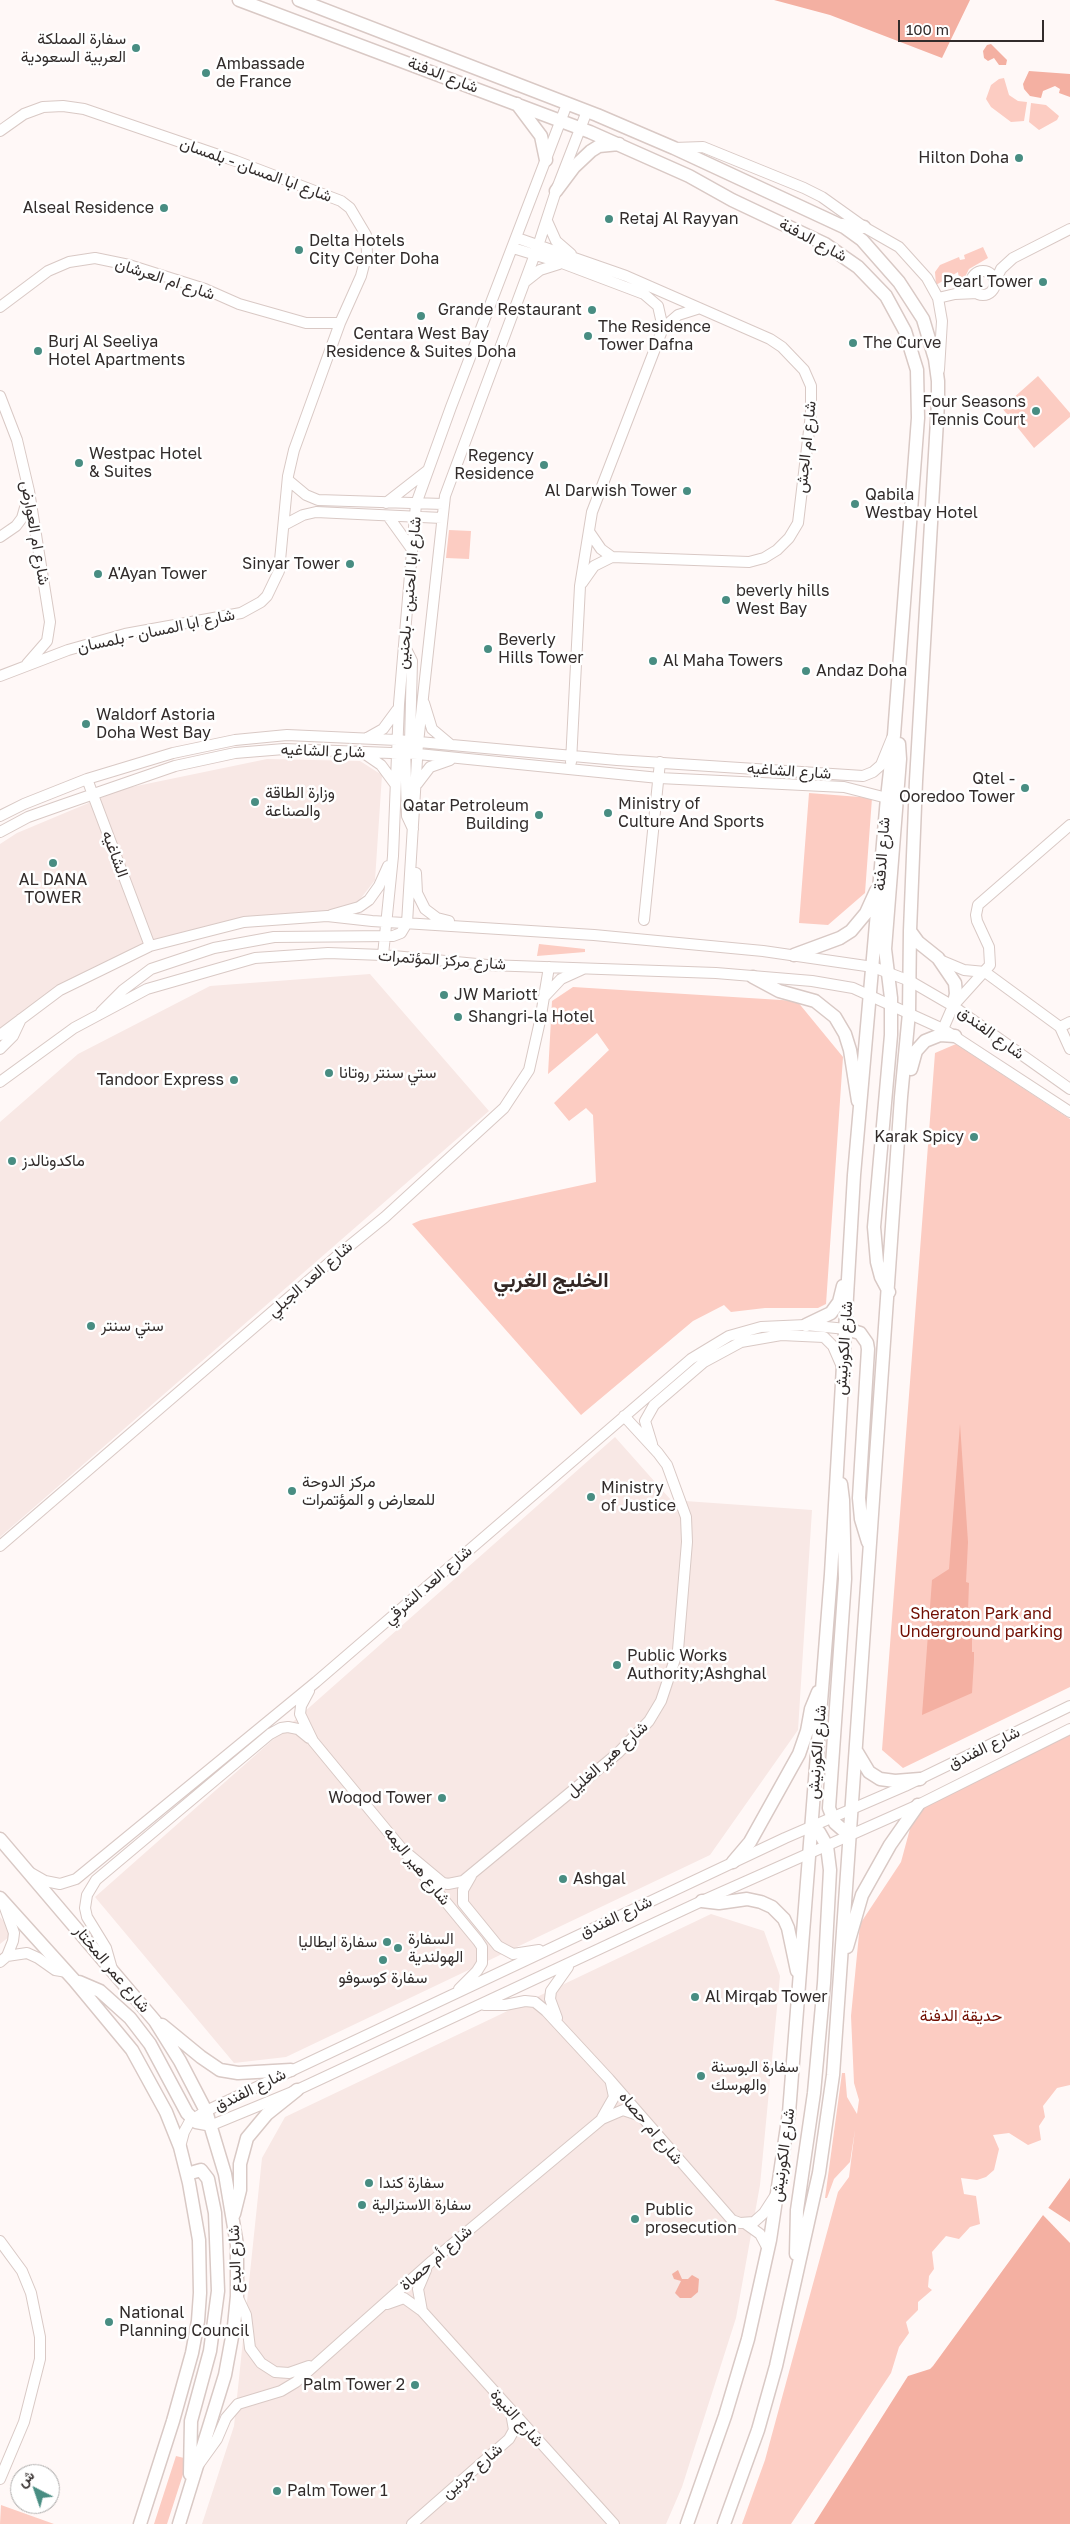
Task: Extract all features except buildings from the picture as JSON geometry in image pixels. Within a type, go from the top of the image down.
[{"type":"main road","name":"شارع الدفنة","points":[[239,0],[580,128],[689,176],[732,200],[837,251],[858,267],[877,286],[893,308],[906,331],[914,357],[919,397],[894,735],[873,967]]},
{"type":"main road","name":"شارع الدفنة","points":[[299,0],[587,111],[674,148],[838,224],[862,240],[885,264],[911,299],[923,319],[930,337],[938,381],[910,931],[910,981]]},
{"type":"main road","points":[[517,104],[541,136],[546,160]]},
{"type":"main road","points":[[556,191],[569,172],[591,151],[599,146],[620,144]]},
{"type":"main road","points":[[838,224],[864,227]]},
{"type":"main road","points":[[889,1292],[881,1277],[877,1262],[874,1227],[891,1004],[885,949],[900,752],[894,735]]},
{"type":"main road","points":[[794,955],[833,941],[851,931],[866,913],[881,880]]},
{"type":"main road","points":[[910,931],[940,960],[955,983],[956,994],[953,1006]]},
{"type":"main road","name":"شارع الكورنيش","points":[[686,2524],[725,2416],[748,2338],[768,2249],[789,2112],[822,1686],[860,1108],[873,967]]},
{"type":"main road","points":[[754,977],[779,991],[815,1001],[835,1017],[845,1034],[850,1050],[854,1088],[860,1108]]},
{"type":"main road","points":[[724,2524],[758,2430],[776,2366],[819,2173],[828,2119],[857,1752],[901,1097],[910,1013],[910,981]]},
{"type":"main road","points":[[901,1097],[908,1084],[913,1057],[920,1046],[940,1035],[955,1036]]},
{"type":"main road","points":[[806,1325],[825,1318],[835,1309],[851,1260]]},
{"type":"main road","points":[[846,1329],[860,1334],[867,1343],[868,1348],[859,1498],[861,1519],[870,1549]]},
{"type":"main road","points":[[837,1472],[844,1500],[845,1580],[828,1808],[831,1818],[840,1829],[850,1836]]},
{"type":"main road","points":[[733,1862],[750,1842],[799,1754],[807,1731],[811,1709],[822,1686]]},
{"type":"main road","points":[[857,1752],[870,1772],[880,1779],[895,1781],[920,1779]]},
{"type":"main road","points":[[842,1956],[852,1937],[856,1910],[862,1896],[890,1845],[918,1805]]},
{"type":"main road","points":[[798,2271],[796,2210],[814,2093],[824,1982],[830,1870],[827,1846],[819,1832],[811,1827]]},
{"type":"main road","name":"شارع عمر المختار","points":[[0,1839],[155,2020],[180,2061],[206,2111]]},
{"type":"main road","points":[[1,1899],[71,1976],[132,2050],[166,2112],[180,2148],[187,2174],[199,2240],[200,2293],[198,2321],[192,2352],[173,2421],[140,2524]]},
{"type":"main road","points":[[702,1901],[719,1903],[747,1899],[772,1907],[784,1919],[788,1928],[793,1959],[800,1979]]},
{"type":"main road","points":[[71,1976],[100,1992],[130,2018],[150,2044],[192,2119],[201,2124],[212,2125]]},
{"type":"main road","points":[[155,2020],[179,2037],[201,2058],[220,2070],[238,2073],[291,2070]]},
{"type":"main road","points":[[233,2216],[240,2190],[240,2164],[247,2138],[267,2114],[297,2090]]},
{"type":"main road","name":"شارع البدع","points":[[179,2524],[225,2375],[237,2296],[237,2245],[233,2216],[225,2174],[212,2125],[206,2111]]},
{"type":"main road","points":[[187,2174],[201,2170],[208,2179],[214,2213],[218,2290],[216,2323],[191,2421],[190,2489]]},
{"type":"street","name":"شارع ابا الحنين - بلحنين","points":[[397,740],[416,504],[566,104]]},
{"type":"street","name":"شارع ابا المسان - بلمسان","points":[[0,131],[33,110],[53,106],[74,106],[236,161],[341,201],[350,208],[366,235],[366,253],[361,276],[340,323],[294,450],[288,480],[279,571],[267,596],[251,609],[227,616],[131,632],[68,650],[0,676]]},
{"type":"street","name":"شارع ابا الحنين - بلحنين","points":[[383,955],[393,856],[395,784],[410,749],[422,700],[444,504],[547,221],[556,191],[587,111]]},
{"type":"street","name":"شارع الدفنة","points":[[674,148],[703,147],[822,198],[864,227],[881,235],[909,256],[927,278],[938,298],[942,321],[938,381]]},
{"type":"street","points":[[547,221],[556,241],[575,258]]},
{"type":"street","points":[[955,294],[971,281],[976,273],[988,272],[1004,265],[1023,251],[1070,229]]},
{"type":"street","name":"شارع ام الجش","points":[[515,243],[536,251],[575,258],[626,276],[697,309],[770,339],[782,347],[804,370],[810,386],[811,414],[798,523],[789,538],[777,550],[764,558],[749,562],[612,557]]},
{"type":"street","points":[[536,251],[650,298],[661,314],[663,328]]},
{"type":"street","name":"شارع ام العرشان","points":[[0,307],[48,270],[69,262],[95,258],[129,265],[205,290],[239,304],[306,323],[340,323]]},
{"type":"street","points":[[522,286],[540,270],[562,263]]},
{"type":"street","points":[[938,298],[955,294],[989,293],[1004,265]]},
{"type":"street","points":[[988,272],[995,282]]},
{"type":"street","points":[[971,281],[972,288],[978,293]]},
{"type":"street","points":[[570,769],[580,586],[592,512],[663,328],[678,315],[697,309]]},
{"type":"street","name":"شارع ام العوارض","points":[[0,396],[17,440],[29,490],[50,622],[47,640],[25,666]]},
{"type":"street","points":[[386,503],[428,470]]},
{"type":"street","points":[[288,480],[306,495],[318,500],[444,504]]},
{"type":"street","points":[[0,537],[16,526],[22,518],[29,490]]},
{"type":"street","points":[[284,525],[303,515],[316,512],[442,518]]},
{"type":"street","points":[[388,516],[411,548]]},
{"type":"street","points":[[580,586],[594,566],[612,557],[601,549],[590,532]]},
{"type":"street","points":[[404,644],[412,661],[407,816],[413,830]]},
{"type":"street","points":[[422,700],[432,729],[454,747]]},
{"type":"street","points":[[365,739],[379,732],[390,722],[400,704]]},
{"type":"street","name":"شارع الشاغيه","points":[[0,816],[24,804],[87,780],[173,753],[235,740],[287,735],[397,740]]},
{"type":"street","name":"شارع الشاغيه","points":[[0,832],[28,817],[174,766],[236,753],[284,749],[362,753],[454,747],[863,776],[874,772],[881,764],[894,735]]},
{"type":"street","points":[[397,740],[410,749]]},
{"type":"street","name":"شارع ابا الحنين - بلحنين","points":[[407,923],[416,785],[410,749]]},
{"type":"street","name":"شارع الشاغيه","points":[[410,749],[456,758],[659,778],[844,787],[887,798]]},
{"type":"street","points":[[362,753],[382,765],[395,784]]},
{"type":"street","points":[[416,785],[430,766],[456,758]]},
{"type":"street","points":[[644,920],[660,762]]},
{"type":"street","name":"الشاغيه","points":[[87,780],[150,946]]},
{"type":"street","points":[[944,1028],[953,1006],[990,965],[989,947],[977,921],[978,905],[1070,825]]},
{"type":"street","points":[[327,916],[359,907],[369,900],[379,886],[393,856]]},
{"type":"street","points":[[411,863],[415,871],[417,893],[425,909],[437,918],[464,926]]},
{"type":"street","name":"شارع مركز المؤتمرات","points":[[0,1035],[60,990],[150,946],[244,922],[327,916],[386,922],[594,935],[794,955],[873,967],[910,981]]},
{"type":"street","points":[[101,1012],[123,990],[151,969],[214,948],[274,938],[398,935],[407,923]]},
{"type":"street","name":"شارع مركز المؤتمرات","points":[[0,1082],[40,1050],[101,1012],[147,988],[254,958],[328,954],[383,955],[462,963],[716,973],[824,983],[871,994],[910,1013]]},
{"type":"street","points":[[940,960],[964,970],[985,972],[1060,1027],[1070,1049]]},
{"type":"street","name":"شارع العد الجبلي","points":[[0,1546],[336,1256],[376,1225],[497,1114],[518,1088],[529,1070],[545,997],[549,967]]},
{"type":"street","points":[[545,997],[562,979],[587,968]]},
{"type":"street","name":"شارع الفندق","points":[[910,981],[953,1006],[1069,1087]]},
{"type":"street","name":"شارع الفندق","points":[[910,1013],[944,1028],[1068,1108]]},
{"type":"street","points":[[0,1049],[13,1036],[23,1016]]},
{"type":"street","points":[[1060,1027],[1070,1022]]},
{"type":"street","points":[[1047,1096],[1069,1087]]},
{"type":"street","name":"شارع العد الشرقي","points":[[28,1871],[45,1881],[60,1884],[76,1879],[316,1682],[691,1359],[717,1342],[760,1327],[806,1325],[846,1329]]},
{"type":"street","points":[[653,1447],[646,1421],[654,1405],[704,1362],[742,1342],[781,1335],[824,1337],[833,1346],[843,1369]]},
{"type":"street","name":"شارع هير الغليل","points":[[407,1853],[443,1883],[456,1883],[471,1876],[639,1734],[649,1722],[661,1701],[678,1650],[687,1525],[684,1506],[672,1476],[653,1447],[624,1416]]},
{"type":"street","name":"شارع هير اليمه","points":[[316,1682],[304,1699],[300,1710],[301,1720],[313,1741],[475,1935],[482,1948],[482,1963],[454,1996]]},
{"type":"street","name":"شارع الفندق","points":[[192,2119],[291,2070],[454,1996],[547,1949],[733,1862],[920,1779],[1070,1706]]},
{"type":"street","name":"شارع هير اليمه","points":[[112,1969],[106,1948],[87,1917],[85,1901],[90,1887],[103,1873],[270,1734],[288,1727],[298,1729],[313,1741]]},
{"type":"street","name":"شارع الفندق","points":[[212,2125],[297,2090],[571,1964],[702,1901],[918,1805],[1070,1729]]},
{"type":"street","points":[[471,1876],[464,1890],[463,1903],[498,1946],[513,1954],[547,1949]]},
{"type":"street","points":[[1,1899],[14,1933],[13,1941],[4,1959]]},
{"type":"street","points":[[4,1959],[27,1953],[55,1970],[71,1976]]},
{"type":"street","name":"شارع ام حصاه","points":[[560,2024],[551,2004],[551,1991],[571,1964]]},
{"type":"street","name":"شارع ام حصاه","points":[[482,2005],[505,2005],[525,2001],[535,2002],[560,2024],[610,2079],[726,2215],[732,2220],[746,2224],[760,2234],[768,2249]]},
{"type":"street","name":"شارع أم حصاة","points":[[602,2119],[614,2097],[610,2079]]},
{"type":"street","name":"شارع أم حصاة","points":[[196,2467],[218,2439],[226,2418],[238,2404],[288,2387],[432,2261],[602,2119],[623,2110],[641,2116]]},
{"type":"street","points":[[180,2148],[184,2132],[192,2119]]},
{"type":"street","points":[[746,2224],[760,2217],[778,2191]]},
{"type":"street","points":[[0,2241],[22,2271],[31,2293],[40,2337],[40,2360],[24,2422],[0,2479]]},
{"type":"street","points":[[422,2311],[418,2298],[419,2283],[432,2261]]},
{"type":"street","name":"شارع أم حصاة","points":[[237,2296],[246,2315],[250,2348],[261,2363],[276,2372],[289,2373],[319,2361]]},
{"type":"street","name":"شارع النيوة","points":[[376,2310],[392,2301],[404,2298],[422,2311],[614,2524]]},
{"type":"street","name":"شارع جرنين","points":[[412,2524],[509,2439],[514,2430],[515,2423],[510,2410]]},
{"type":"shaded area","points":[[774,0],[970,0],[942,58],[830,15]]},
{"type":"shaded area","points":[[991,44],[1007,60],[1006,65],[999,65],[994,58],[988,61],[984,58],[983,51],[987,45]]},
{"type":"shaded area","points":[[1029,71],[1070,74],[1070,97],[1059,93],[1060,89],[1055,86],[1043,91],[1041,98],[1030,96],[1024,89],[1023,84]]},
{"type":"shaded area","points":[[267,759],[360,761],[382,775],[375,880],[355,906],[325,913],[277,916],[140,950],[94,967],[41,998],[0,1028],[0,844],[17,833],[122,789]]},
{"type":"shaded area","name":"ستي سنتر","points":[[370,974],[489,1111],[0,1537],[0,1122],[78,1054],[210,986]]},
{"type":"shaded area","points":[[960,1424],[968,1542],[966,1582],[969,1583],[968,1611],[971,1610],[969,1635],[972,1636],[972,1652],[974,1652],[972,1693],[922,1715],[932,1580],[949,1569]]},
{"type":"shaded area","points":[[615,1437],[671,1500],[812,1510],[798,1730],[710,1855],[286,2057],[234,2063],[95,1897]]},
{"type":"shaded area","points":[[711,1914],[764,1931],[780,1976],[760,2185],[736,2318],[682,2487],[666,2524],[202,2524],[234,2426],[262,2158],[285,2117]]},
{"type":"shaded area","points":[[0,1917],[14,1933],[0,1944]]},
{"type":"shaded area","points":[[1070,2178],[1070,2524],[814,2524],[908,2376],[930,2369],[933,2366]]},
{"type":"shaded area","points":[[678,2270],[682,2279],[688,2279],[692,2275],[699,2279],[698,2292],[691,2298],[680,2298],[675,2293],[681,2281],[674,2279],[672,2274]]},
{"type":"green space","points":[[1004,78],[1009,95],[1018,101],[1027,102],[1024,121],[1011,122],[991,107],[986,99],[991,85]]},
{"type":"green space","points":[[1031,103],[1046,105],[1059,116],[1057,120],[1039,130],[1029,122]]},
{"type":"green space","points":[[983,247],[988,258],[969,269],[960,285],[958,272],[936,285],[935,272],[940,265],[959,257],[960,260],[965,259],[964,255]]},
{"type":"green space","name":"Four Seasons Tennis Court","points":[[1038,376],[1070,413],[1070,417],[1034,448],[1002,408]]},
{"type":"green space","points":[[449,530],[471,531],[469,559],[446,558]]},
{"type":"green space","points":[[809,793],[872,798],[865,893],[828,925],[799,923]]},
{"type":"green space","points":[[539,944],[585,949],[585,952],[537,956]]},
{"type":"green space","points":[[573,987],[797,1001],[843,1057],[826,1304],[818,1308],[765,1308],[731,1312],[724,1305],[693,1321],[581,1415],[412,1224],[421,1220],[596,1182],[593,1115],[586,1108],[569,1121],[554,1103],[609,1050],[597,1033],[548,1074],[552,1001]]},
{"type":"green space","name":"Sheraton Park and Underground parking","points":[[956,1044],[1070,1119],[1070,1687],[903,1768],[882,1750],[935,1053]]},
{"type":"green space","name":"حديقة الدفنة","points":[[1070,1735],[1070,2085],[1057,2088],[1043,2106],[1045,2117],[1039,2126],[1041,2140],[1028,2145],[1009,2133],[993,2135],[999,2149],[994,2170],[986,2177],[977,2180],[961,2178],[964,2194],[976,2196],[980,2224],[970,2227],[959,2239],[946,2236],[932,2252],[934,2269],[929,2276],[928,2287],[932,2290],[918,2302],[918,2310],[906,2322],[909,2333],[899,2347],[891,2373],[791,2524],[742,2524],[765,2460],[838,2192],[849,2177],[855,2130],[850,2162],[834,2179],[827,2198],[825,2198],[842,2073],[845,2073],[847,2097],[857,2114],[859,2100],[854,2083],[851,2016],[860,1924],[901,1862],[911,1825],[921,1806]]},
{"type":"green space","points":[[176,2456],[188,2459],[167,2524],[154,2524]]},
{"type":"green space","points":[[1,2505],[10,2508],[10,2514],[26,2514],[54,2524],[0,2524]]},
{"type":"pier","points":[[1047,2207],[1070,2222],[1070,2243],[1042,2214]]},
{"type":"place","name":"سفارة المملكة العربية السعودية","points":[[136,48]]},
{"type":"place","name":"Ambassade de France","points":[[206,73]]},
{"type":"place","name":"Hilton Doha","points":[[1019,158]]},
{"type":"place","name":"Alseal Residence","points":[[164,208]]},
{"type":"place","name":"Retaj Al Rayyan","points":[[609,219]]},
{"type":"place","name":"Delta Hotels City Center Doha","points":[[299,250]]},
{"type":"place","name":"Pearl Tower","points":[[1043,282]]},
{"type":"place","name":"Grande Restaurant","points":[[592,310]]},
{"type":"place","name":"Centara West Bay Residence & Suites Doha","points":[[421,316]]},
{"type":"place","name":"The Residence Tower Dafna","points":[[588,336]]},
{"type":"place","name":"The Curve","points":[[853,343]]},
{"type":"place","name":"Burj Al Seeliya Hotel Apartments","points":[[38,351]]},
{"type":"place","name":"Four Seasons Tennis Court","points":[[1036,411]]},
{"type":"place","name":"Westpac Hotel & Suites","points":[[79,463]]},
{"type":"place","name":"Regency Residence","points":[[544,465]]},
{"type":"place","name":"Al Darwish Tower","points":[[687,491]]},
{"type":"place","name":"Qabila Westbay Hotel","points":[[855,504]]},
{"type":"place","name":"Sinyar Tower","points":[[350,564]]},
{"type":"place","name":"A'Ayan Tower","points":[[98,574]]},
{"type":"place","name":"beverly hills West Bay","points":[[726,600]]},
{"type":"place","name":"Beverly Hills Tower","points":[[488,649]]},
{"type":"place","name":"Al Maha Towers","points":[[653,661]]},
{"type":"place","name":"Andaz Doha","points":[[806,671]]},
{"type":"place","name":"Waldorf Astoria Doha West Bay","points":[[86,724]]},
{"type":"place","name":"Qtel - Ooredoo Tower","points":[[1025,788]]},
{"type":"place","name":"وزارة الطاقة والصناعة","points":[[255,802]]},
{"type":"place","name":"Ministry of Culture And Sports","points":[[608,813]]},
{"type":"place","name":"Qatar Petroleum Building","points":[[539,815]]},
{"type":"place","name":"AL DANA TOWER","points":[[53,863]]},
{"type":"place","name":"JW Mariott","points":[[444,995]]},
{"type":"place","name":"Shangri-la Hotel","points":[[458,1017]]},
{"type":"place","name":"ستي سنتر روتانا","points":[[329,1073]]},
{"type":"place","name":"Tandoor Express","points":[[234,1080]]},
{"type":"place","name":"Karak Spicy","points":[[974,1137]]},
{"type":"place","name":"ماكدونالدز","points":[[12,1161]]},
{"type":"place","name":"ستي سنتر","points":[[91,1326]]},
{"type":"place","name":"مركز الدوحة للمعارض و المؤتمرات","points":[[292,1491]]},
{"type":"place","name":"Ministry of Justice","points":[[591,1497]]},
{"type":"place","name":"Public Works Authority;Ashghal","points":[[617,1665]]},
{"type":"place","name":"Woqod Tower","points":[[442,1798]]},
{"type":"place","name":"Ashgal","points":[[563,1879]]},
{"type":"place","name":"سفارة ايطاليا","points":[[387,1942]]},
{"type":"place","name":"السفارة الهولندية","points":[[398,1948]]},
{"type":"place","name":"سفارة كوسوفو","points":[[383,1960]]},
{"type":"place","name":"Al Mirqab Tower","points":[[695,1997]]},
{"type":"place","name":"سفارة البوسنة والهرسك","points":[[701,2076]]},
{"type":"place","name":"سفارة كندا","points":[[369,2183]]},
{"type":"place","name":"سفارة الاسترالية","points":[[362,2205]]},
{"type":"place","name":"Public prosecution","points":[[635,2219]]},
{"type":"place","name":"National Planning Council","points":[[109,2322]]},
{"type":"place","name":"Palm Tower 2","points":[[415,2385]]},
{"type":"place","name":"Palm Tower 1","points":[[277,2491]]},
{"type":"district","name":"الخليج الغربي","points":[[551,1280]]}]
